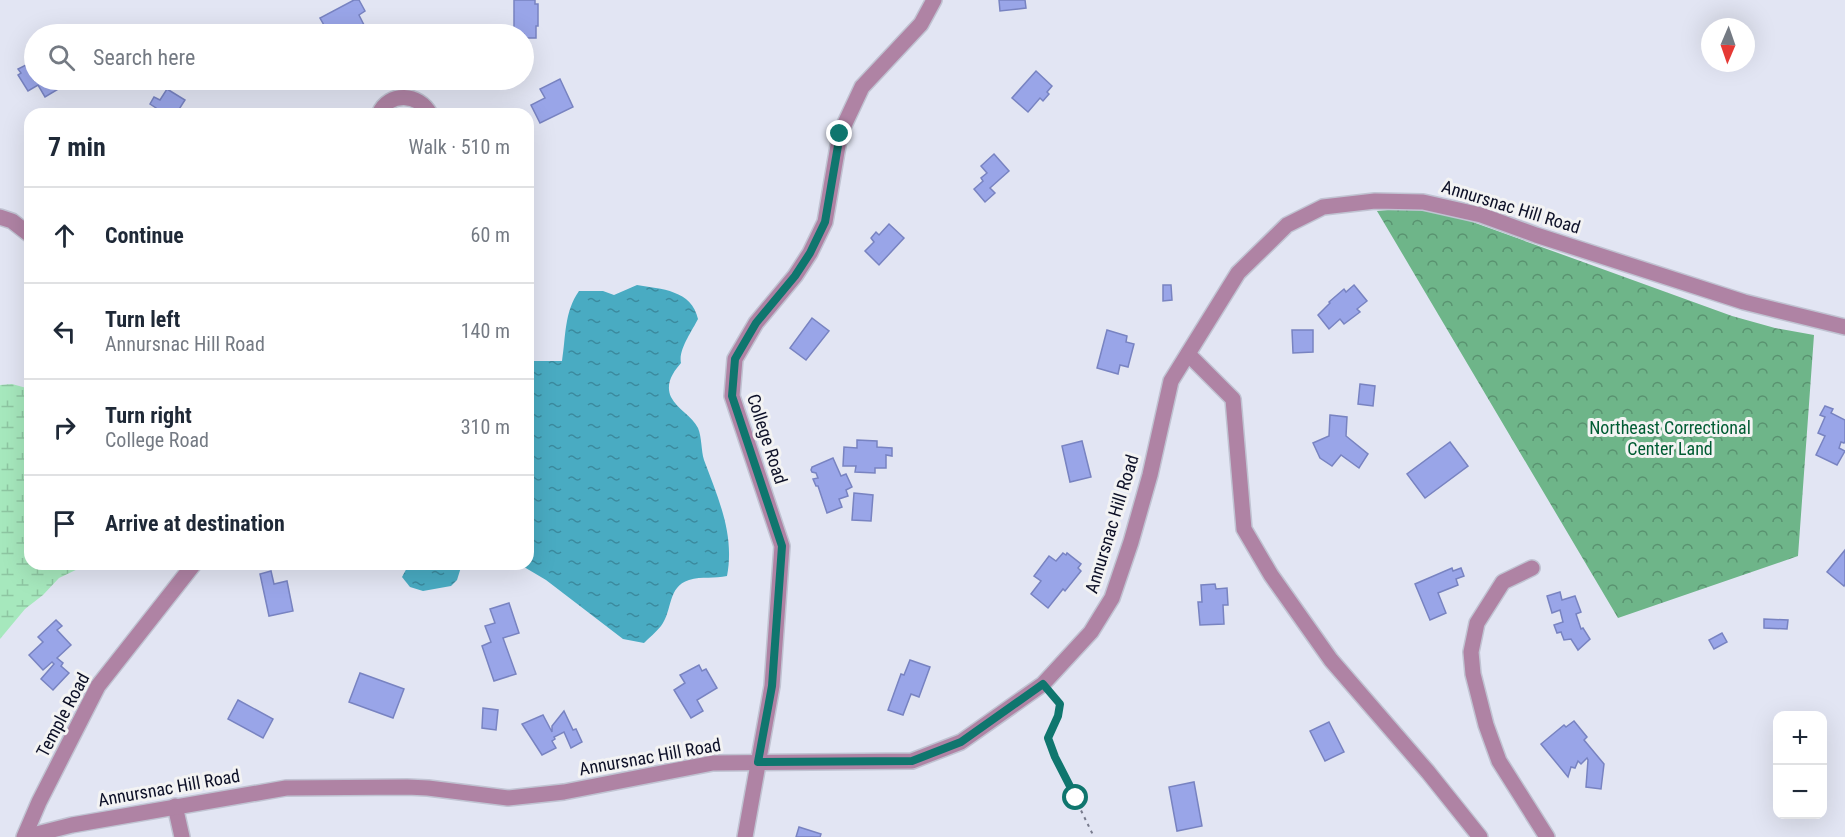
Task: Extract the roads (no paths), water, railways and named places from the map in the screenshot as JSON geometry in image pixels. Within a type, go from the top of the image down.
[{"type":"street","name":"College Road","points":[[745,837],[772,686],[782,546],[732,396],[735,359],[756,323],[806,260],[825,222],[840,134],[862,87],[921,24],[934,0]]},
{"type":"street","points":[[384,108],[395,98],[404,97],[418,101],[426,108]]},
{"type":"street","name":"Annursnac Hill Road","points":[[25,837],[72,831],[175,806],[286,788],[428,788],[508,798],[564,792],[713,763],[912,761],[961,742],[1043,684],[1091,632],[1112,598],[1150,475],[1171,381],[1238,273],[1287,225],[1323,207],[1375,201],[1423,202],[1481,215],[1744,302],[1845,327]]},
{"type":"street","points":[[0,217],[24,231]]},
{"type":"street","points":[[1188,354],[1233,399],[1244,529],[1271,575],[1331,660],[1428,772],[1480,837]]},
{"type":"street","points":[[1532,568],[1503,582],[1477,624],[1471,652],[1473,674],[1499,761],[1547,837]]},
{"type":"street","name":"Temple Road","points":[[25,837],[39,802],[98,686],[189,570]]},
{"type":"street","points":[[175,806],[182,837]]},
{"type":"water","points":[[637,285],[656,288],[682,297],[695,309],[698,319],[683,347],[681,363],[671,378],[669,392],[698,428],[704,460],[724,516],[729,546],[727,576],[694,579],[682,583],[674,593],[665,620],[644,643],[623,639],[546,580],[529,570],[534,570],[534,361],[562,361],[568,316],[579,291],[603,291],[614,295]]},
{"type":"water","points":[[406,570],[460,570],[457,580],[451,586],[423,591],[410,587],[402,577]]},
{"type":"park label","name":"Northeast Correctional Center Land","points":[[1670,438]]}]
